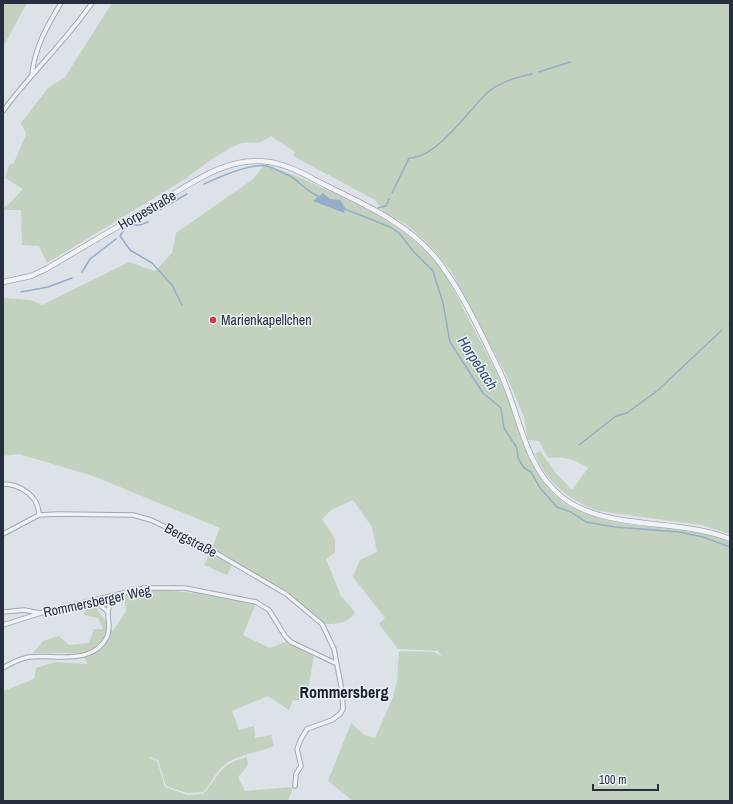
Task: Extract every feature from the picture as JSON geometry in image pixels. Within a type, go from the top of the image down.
[{"type":"street","points":[[32,74],[34,60],[42,36],[61,3]]},
{"type":"street","points":[[3,111],[32,74],[65,40],[92,3]]},
{"type":"street","name":"Horpestraße","points":[[3,282],[31,276],[46,269],[224,167],[248,161],[279,164],[379,212],[402,226],[417,238],[439,261],[460,296],[503,379],[532,459],[544,478],[560,495],[577,507],[600,515],[691,528],[730,538]]},
{"type":"street","points":[[3,484],[11,484],[22,488],[35,501],[39,515]]},
{"type":"street","name":"Bergstraße","points":[[3,534],[39,515],[133,515],[151,520],[170,529],[286,594],[322,624],[334,648],[335,663]]},
{"type":"street","name":"Rommersberger Weg","points":[[3,625],[41,613],[144,588],[185,588],[256,602],[269,610],[285,636],[291,642],[335,663]]},
{"type":"street","points":[[3,668],[15,661],[28,658],[83,656],[92,654],[101,647],[111,626],[108,612],[113,595]]},
{"type":"street","points":[[94,600],[108,612]]},
{"type":"street","points":[[3,612],[24,610],[41,613]]},
{"type":"street","points":[[295,786],[296,774],[301,766],[297,749],[307,729],[332,720],[340,714],[343,709],[342,691],[335,663]]},
{"type":"green space","points":[[3,3],[27,3],[3,47]]},
{"type":"green space","points":[[112,3],[730,3],[730,534],[701,525],[599,511],[579,502],[561,490],[546,473],[535,454],[540,451],[555,472],[572,490],[588,468],[579,462],[569,459],[559,457],[548,458],[539,441],[528,440],[524,417],[506,375],[451,271],[433,249],[405,224],[384,212],[375,200],[293,156],[295,152],[271,136],[260,142],[242,143],[230,148],[187,178],[47,263],[39,246],[22,245],[21,210],[3,210],[3,207],[8,205],[23,189],[5,178],[9,165],[14,163],[26,134],[21,123],[48,88],[65,77]]},
{"type":"green space","points":[[265,165],[312,183],[377,215],[400,229],[431,257],[443,273],[454,292],[496,370],[507,396],[521,438],[533,464],[548,488],[559,499],[576,510],[596,518],[641,526],[688,531],[730,542],[730,801],[353,801],[328,781],[351,723],[364,735],[375,738],[393,697],[397,681],[399,651],[434,652],[442,656],[438,651],[398,649],[379,624],[385,618],[353,577],[360,560],[377,552],[372,527],[353,500],[331,510],[322,519],[335,539],[335,553],[326,559],[341,596],[355,612],[346,621],[324,624],[287,594],[211,550],[220,528],[93,476],[19,454],[3,456],[3,298],[31,300],[42,305],[129,262],[155,271],[172,253],[176,233],[252,180]]},
{"type":"green space","points":[[210,552],[233,564],[227,575],[204,565]]},
{"type":"green space","points":[[145,589],[200,594],[256,603],[243,635],[270,648],[288,641],[314,655],[308,691],[303,690],[299,701],[293,700],[289,710],[268,696],[232,711],[239,730],[254,726],[255,738],[271,735],[274,746],[240,757],[227,763],[219,770],[203,792],[187,793],[166,786],[158,760],[149,758],[157,761],[165,787],[187,795],[203,794],[225,767],[230,763],[247,757],[248,765],[238,777],[245,791],[293,787],[288,801],[3,801],[3,691],[34,679],[36,668],[55,662],[88,664],[81,653],[33,653],[43,641],[59,636],[69,645],[89,643],[94,629],[103,629],[98,618],[84,615],[85,606],[96,608],[113,631],[126,611],[124,593]]},
{"type":"water","points":[[323,193],[330,199],[340,200],[345,208],[344,213],[313,201]]},
{"type":"waterway","points":[[539,72],[570,62]]},
{"type":"waterway","points":[[392,193],[409,158],[419,156],[430,151],[441,142],[492,89],[508,80],[532,74]]},
{"type":"waterway","name":"Horpebach","points":[[204,184],[226,174],[253,167],[267,166],[290,176],[318,196]]},
{"type":"waterway","name":"Horpebach","points":[[159,210],[187,194]]},
{"type":"waterway","points":[[378,208],[386,206],[389,199]]},
{"type":"waterway","name":"Horpebach","points":[[345,209],[390,227],[399,233],[413,251],[433,271],[443,303],[450,342],[483,393],[501,408],[504,428],[517,448],[518,458],[524,468],[531,472],[540,488],[557,507],[571,512],[586,522],[615,527],[679,532],[703,537],[730,547]]},
{"type":"waterway","name":"Horpebach","points":[[134,225],[140,225],[148,222]]},
{"type":"waterway","points":[[125,228],[120,236],[130,250],[152,263],[172,285],[182,305]]},
{"type":"waterway","name":"Horpebach","points":[[82,272],[90,259],[116,239]]},
{"type":"waterway","name":"Horpebach","points":[[21,292],[48,287],[72,278]]},
{"type":"waterway","points":[[579,445],[616,416],[627,413],[657,391],[722,330]]},
{"type":"place","name":"Marienkapellchen","points":[[213,320]]},
{"type":"district","name":"Rommersberg","points":[[344,692]]}]
